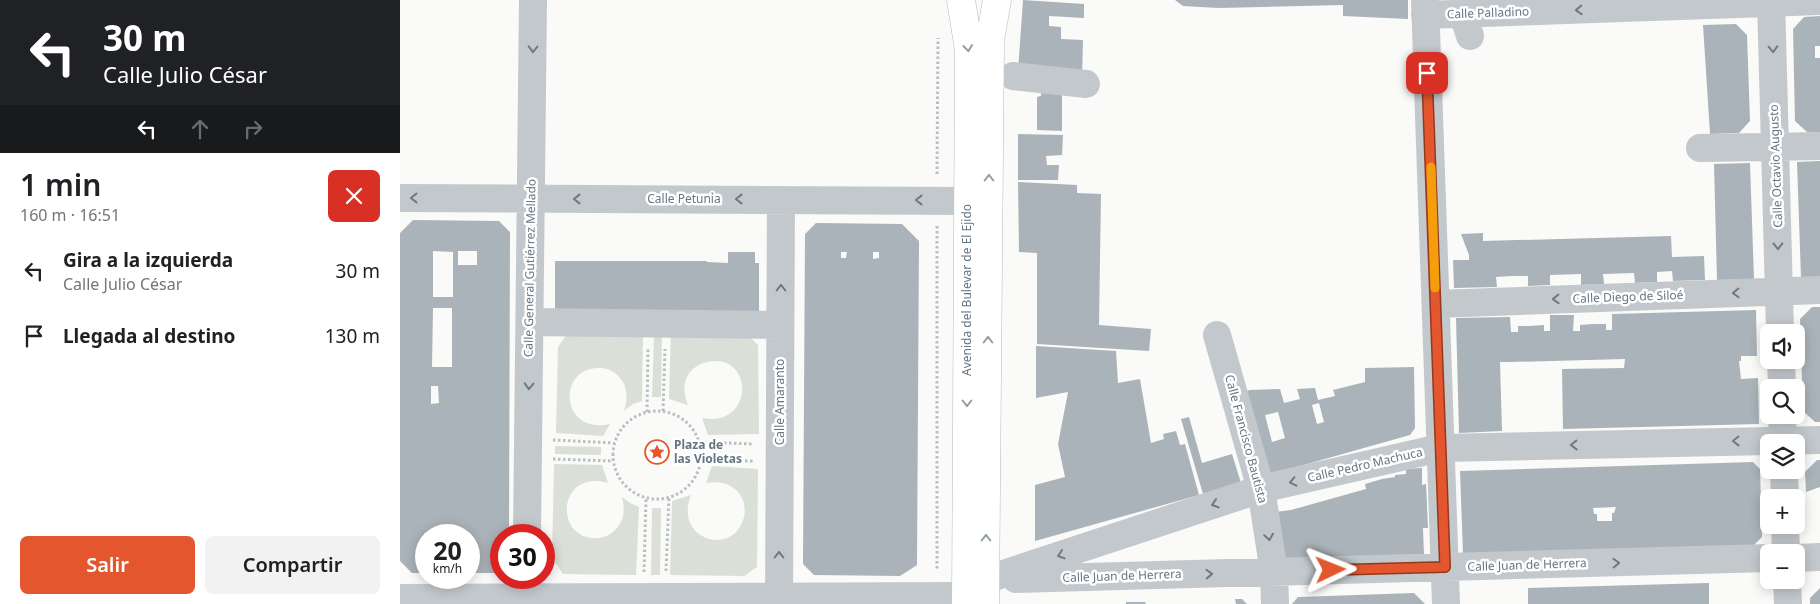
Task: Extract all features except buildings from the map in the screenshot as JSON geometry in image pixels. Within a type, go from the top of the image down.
[{"type":"main road","name":"Avenida del Bulevar de El Ejido","points":[[961,0],[969,50],[968,200],[973,593]]},
{"type":"main road","name":"Avenida del Bulevar de El Ejido","points":[[973,593],[990,40],[997,0]]},
{"type":"street","name":"Calle General Gutiérrez Mellado","points":[[527,524],[533,0]]},
{"type":"street","name":"Calle Palladino","points":[[1425,7],[1466,25],[1771,1],[1820,1]]},
{"type":"street","name":"Calle Octavio Augusto","points":[[1771,1],[1780,324]]},
{"type":"street","points":[[1425,7],[1446,604]]},
{"type":"street","points":[[1013,76],[1086,84]]},
{"type":"street","points":[[1700,148],[1820,146]]},
{"type":"street","name":"Calle Petunia","points":[[400,198],[968,200]]},
{"type":"street","name":"Calle Amaranto","points":[[779,600],[781,200]]},
{"type":"street","name":"Calle Diego de Siloé","points":[[1436,304],[1820,290]]},
{"type":"street","points":[[530,322],[780,325]]},
{"type":"street","name":"Calle Francisco Bautista","points":[[1217,335],[1261,489],[1274,572],[1276,604]]},
{"type":"street","name":"Calle Pedro Machuca","points":[[973,593],[1261,489],[1440,448],[1783,433],[1820,440]]},
{"type":"street","name":"Calle Juan de Herrera","points":[[400,598],[527,593],[779,600],[937,596],[1274,572],[1760,558]]},
{"type":"street","points":[[1805,558],[1820,558]]},
{"type":"street","points":[[1787,589],[1788,604]]},
{"type":"path","points":[[937,596],[938,29]]},
{"type":"path","points":[[657,324],[663,411]]},
{"type":"path","points":[[647,412],[657,324]]},
{"type":"path","points":[[656,410],[670,412],[683,419],[693,429],[699,442],[699,470],[692,482],[682,492],[669,498],[655,500],[646,498],[627,488],[618,476],[612,461],[619,431],[629,420],[647,412],[656,410]]},
{"type":"path","points":[[550,440],[615,443]]},
{"type":"path","points":[[699,442],[755,444]]},
{"type":"path","points":[[549,459],[612,461]]},
{"type":"path","points":[[700,460],[755,461]]},
{"type":"path","points":[[644,579],[646,498]]},
{"type":"path","points":[[666,579],[669,498]]},
{"type":"shaded area","points":[[570,330],[643,332],[642,401],[633,404],[624,411],[627,398],[625,386],[615,373],[603,368],[583,372],[575,380],[570,390],[570,401],[574,412],[582,420],[594,425],[610,424],[603,436],[556,433],[558,347]]},
{"type":"shaded area","points":[[671,331],[743,331],[758,345],[759,434],[708,435],[702,418],[718,418],[730,413],[738,404],[742,393],[737,371],[728,364],[715,361],[700,364],[689,373],[684,386],[688,405],[669,399]]},
{"type":"shaded area","points":[[654,334],[662,335],[661,397],[652,397]]},
{"type":"shaded area","points":[[555,446],[601,447],[601,455],[555,454]]},
{"type":"shaded area","points":[[554,464],[602,465],[608,483],[592,481],[580,485],[572,493],[567,504],[567,515],[571,526],[580,534],[599,538],[614,531],[623,518],[624,505],[622,497],[639,507],[636,575],[563,574],[555,562],[555,524],[553,524]]},
{"type":"shaded area","points":[[712,466],[758,469],[757,567],[744,576],[670,575],[672,501],[691,495],[688,511],[690,523],[697,533],[707,538],[718,540],[729,537],[738,530],[744,517],[745,507],[743,500],[735,489],[723,483],[706,483]]},
{"type":"shaded area","points":[[652,508],[661,508],[660,575],[651,575]]},
{"type":"slow traffic","points":[[1431,167],[1435,288]]},
{"type":"place","name":"Plaza de las Violetas","points":[[657,452]]},
{"type":"route","points":[[1331,570],[1445,567],[1427,73]]}]
